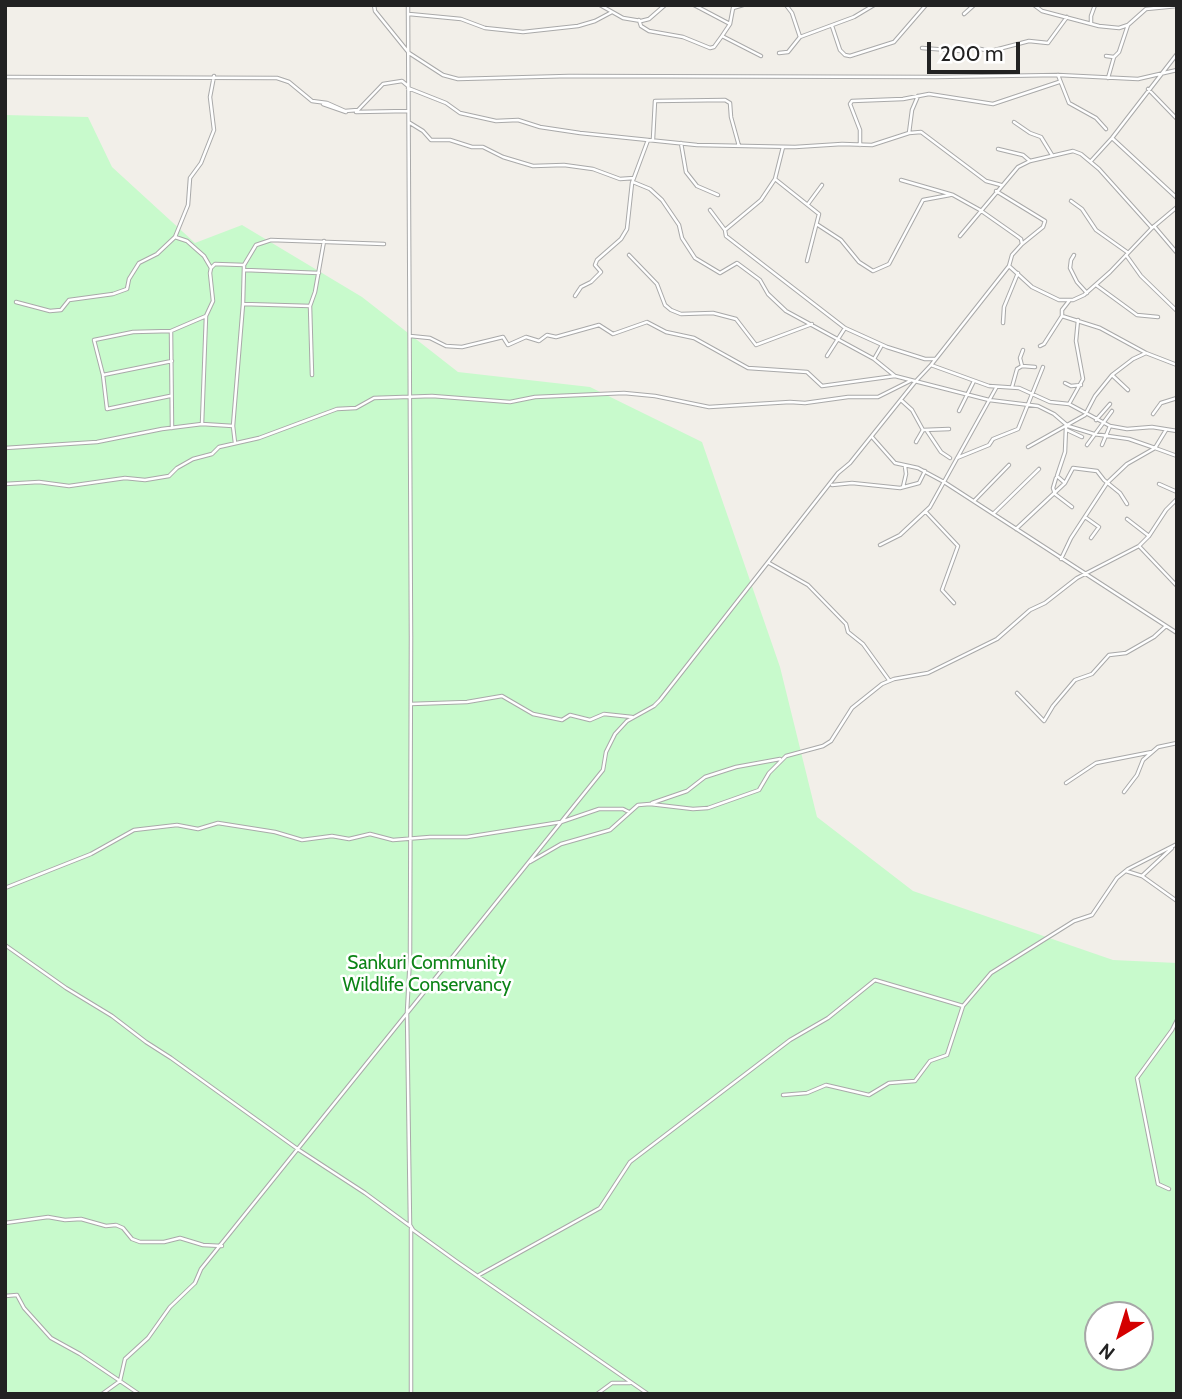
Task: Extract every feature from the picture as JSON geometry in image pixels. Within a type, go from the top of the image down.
[{"type":"street","points":[[374,5],[375,11],[409,53],[443,75],[458,79],[569,76],[935,78],[1058,75],[1138,79],[1177,70]]},
{"type":"street","points":[[408,5],[411,704],[410,957],[407,1012],[411,1394]]},
{"type":"street","points":[[600,5],[623,18],[639,20],[649,19],[665,5]]},
{"type":"street","points":[[694,5],[730,24]]},
{"type":"street","points":[[639,20],[641,26],[649,31],[683,37],[710,48],[714,47],[730,24],[733,8],[743,5]]},
{"type":"street","points":[[786,5],[796,22],[800,37]]},
{"type":"street","points":[[779,53],[788,52],[800,37],[854,17],[874,5]]},
{"type":"street","points":[[832,26],[840,50],[849,56],[894,42],[926,5]]},
{"type":"street","points":[[964,14],[974,5]]},
{"type":"street","points":[[1034,5],[1042,11],[1091,24],[1119,28],[1128,25],[1146,9],[1175,6]]},
{"type":"street","points":[[1091,24],[1096,5]]},
{"type":"street","points":[[409,14],[461,19],[485,28],[523,32],[578,26],[612,12]]},
{"type":"street","points":[[922,48],[961,51],[975,48],[990,51],[1029,41],[1048,43],[1067,17]]},
{"type":"street","points":[[1108,78],[1128,25]]},
{"type":"street","points":[[722,36],[761,56]]},
{"type":"street","points":[[1091,161],[1177,54]]},
{"type":"street","points":[[1106,56],[1114,57]]},
{"type":"street","points":[[1058,75],[1069,103],[1096,118],[1105,129]]},
{"type":"street","points":[[16,302],[50,311],[61,310],[69,300],[113,295],[127,289],[129,279],[139,263],[157,254],[175,237],[188,205],[190,177],[201,163],[214,130],[210,97],[214,76]]},
{"type":"street","points":[[5,77],[263,77],[285,80],[312,101],[341,112],[408,111]]},
{"type":"street","points":[[320,103],[327,103],[345,111],[358,110],[383,84],[402,81],[408,87],[466,115],[496,121],[518,120],[540,127],[580,133],[681,143],[783,147],[872,145],[909,133],[921,132],[986,181],[1001,186]]},
{"type":"street","points":[[860,145],[860,130],[850,104],[852,101],[903,99],[932,94],[993,104],[1059,82]]},
{"type":"street","points":[[1148,89],[1177,119]]},
{"type":"street","points":[[909,133],[912,110],[918,96]]},
{"type":"street","points":[[575,296],[601,272],[595,265],[597,260],[621,239],[627,229],[633,180],[651,140],[655,101],[725,100],[730,103],[739,146]]},
{"type":"street","points":[[408,122],[423,131],[431,140],[450,140],[472,147],[483,147],[511,160],[533,166],[564,165],[633,180],[650,189],[662,200],[679,225],[681,235],[693,257],[720,273],[737,263],[760,280],[765,290],[786,311],[874,359],[895,376],[989,400],[1038,406],[1054,414],[1067,428],[1082,438]]},
{"type":"street","points":[[1014,122],[1041,137],[1052,155]]},
{"type":"street","points":[[1112,138],[1177,198]]},
{"type":"street","points":[[681,143],[686,172],[697,186],[718,195]]},
{"type":"street","points":[[725,230],[761,200],[775,179],[783,147]]},
{"type":"street","points":[[998,149],[1023,155],[1030,161]]},
{"type":"street","points":[[960,236],[1018,167],[1030,161],[1073,151],[1091,161],[1177,253]]},
{"type":"street","points":[[775,179],[819,214],[807,261]]},
{"type":"street","points":[[901,180],[953,195],[1021,239],[1022,244]]},
{"type":"street","points":[[808,204],[822,186]]},
{"type":"street","points":[[5,484],[39,482],[69,486],[116,479],[145,480],[169,476],[192,459],[212,454],[219,447],[235,445],[337,409],[356,408],[374,398],[432,396],[510,402],[535,397],[624,393],[709,407],[878,397],[912,381],[931,365],[1009,265],[1012,255],[1045,221],[996,191]]},
{"type":"street","points":[[818,225],[841,240],[859,262],[873,271],[889,264],[923,200],[953,195]]},
{"type":"street","points":[[1071,201],[1082,209],[1096,230],[1127,254],[1141,276],[1177,311]]},
{"type":"street","points":[[1009,265],[1043,294],[1069,301],[1077,299],[1096,285],[1153,227],[1177,207]]},
{"type":"street","points":[[709,210],[725,230],[726,236],[845,328],[882,345],[925,359],[935,359]]},
{"type":"street","points":[[175,237],[196,248],[205,256],[211,268],[213,301],[206,316],[202,424]]},
{"type":"street","points":[[235,445],[233,426],[244,267],[256,245],[271,240],[384,244]]},
{"type":"street","points":[[312,375],[310,306],[324,241]]},
{"type":"street","points":[[629,255],[657,284],[665,305],[671,310],[681,314],[713,313],[736,319],[756,345],[812,324]]},
{"type":"street","points":[[1074,255],[1070,268],[1087,293]]},
{"type":"street","points":[[211,268],[215,264],[319,273]]},
{"type":"street","points":[[1003,323],[1004,307],[1018,273]]},
{"type":"street","points":[[1096,285],[1137,315],[1158,317]]},
{"type":"street","points":[[1040,346],[1044,344],[1069,301]]},
{"type":"street","points":[[243,304],[310,306]]},
{"type":"street","points":[[172,396],[107,410],[103,375],[94,340],[133,332],[172,331],[206,316]]},
{"type":"street","points":[[1062,316],[1107,331],[1146,354],[1177,365]]},
{"type":"street","points":[[1069,404],[1083,379],[1076,341],[1077,320]]},
{"type":"street","points":[[410,336],[430,338],[446,346],[462,347],[503,337],[508,345],[526,337],[539,341],[547,335],[556,337],[598,325],[613,334],[646,322],[666,332],[694,338],[748,368],[807,372],[822,386],[895,376]]},
{"type":"street","points":[[827,356],[845,328]]},
{"type":"street","points":[[172,331],[172,428]]},
{"type":"street","points":[[874,359],[882,345]]},
{"type":"street","points":[[1022,366],[1020,358],[1023,349]]},
{"type":"street","points":[[1028,447],[1067,428],[1084,415],[1112,375],[1133,359],[1146,354]]},
{"type":"street","points":[[103,375],[172,361]]},
{"type":"street","points":[[931,365],[996,388],[1012,387],[1050,402],[1069,404],[1084,415],[1110,426],[1127,429],[1152,426],[1177,431]]},
{"type":"street","points":[[1012,387],[1015,372],[1022,366],[1035,367]]},
{"type":"street","points":[[957,458],[1018,429],[1043,367]]},
{"type":"street","points":[[1112,375],[1128,390]]},
{"type":"street","points":[[102,1394],[121,1381],[125,1359],[148,1338],[170,1307],[195,1283],[201,1269],[603,771],[610,741],[632,717],[660,700],[830,485],[872,437],[912,381]]},
{"type":"street","points":[[959,411],[974,381]]},
{"type":"street","points":[[1065,383],[1072,386],[1081,385]]},
{"type":"street","points":[[880,545],[900,535],[926,512],[996,388]]},
{"type":"street","points":[[1153,414],[1161,403],[1177,398]]},
{"type":"street","points":[[901,400],[912,410],[941,452],[950,458]]},
{"type":"street","points":[[1096,420],[1110,404]]},
{"type":"street","points":[[1087,445],[1112,411]]},
{"type":"street","points":[[5,448],[97,442],[202,424],[233,426]]},
{"type":"street","points":[[1102,445],[1110,426]]},
{"type":"street","points":[[1067,428],[1129,439],[1177,456]]},
{"type":"street","points":[[1067,428],[1063,459],[1054,483],[1055,494],[1072,507]]},
{"type":"street","points":[[925,430],[949,429]]},
{"type":"street","points":[[916,442],[925,430]]},
{"type":"street","points":[[1060,559],[1107,483],[1127,464],[1155,448],[1166,430]]},
{"type":"street","points":[[872,437],[895,463],[925,471],[944,482],[1177,633]]},
{"type":"street","points":[[974,501],[1009,465]]},
{"type":"street","points":[[903,488],[905,466]]},
{"type":"street","points":[[1016,529],[1055,494],[1076,468],[1097,471],[1120,493],[1127,504]]},
{"type":"street","points":[[993,514],[1039,469]]},
{"type":"street","points":[[830,485],[852,483],[890,489],[903,488],[919,482],[925,471]]},
{"type":"street","points":[[1057,476],[1065,483]]},
{"type":"street","points":[[1159,484],[1177,492]]},
{"type":"street","points":[[650,804],[687,791],[705,777],[823,746],[831,741],[855,705],[889,680],[928,673],[997,639],[1030,610],[1045,603],[1077,578],[1139,546],[1177,499]]},
{"type":"street","points":[[926,512],[958,546],[942,590],[954,603]]},
{"type":"street","points":[[1085,517],[1099,527],[1091,538]]},
{"type":"street","points":[[1127,519],[1149,536]]},
{"type":"street","points":[[1139,546],[1177,586]]},
{"type":"street","points":[[769,563],[808,585],[846,624],[848,632],[863,644],[889,680]]},
{"type":"street","points":[[1017,693],[1044,721],[1074,680],[1092,674],[1108,654],[1126,653],[1154,637],[1166,626]]},
{"type":"street","points":[[411,704],[467,702],[502,696],[533,714],[562,720],[570,715],[590,720],[604,714],[632,717]]},
{"type":"street","points":[[1124,792],[1137,775],[1143,760],[1157,747],[1177,743]]},
{"type":"street","points":[[1066,783],[1096,764],[1152,752]]},
{"type":"street","points":[[529,862],[561,844],[610,830],[638,805],[693,809],[718,805],[761,789],[769,773],[783,758]]},
{"type":"street","points":[[5,888],[91,854],[134,830],[177,825],[198,829],[218,823],[275,832],[302,840],[332,836],[349,839],[370,834],[393,840],[467,837],[561,822],[599,809],[623,809],[629,812]]},
{"type":"street","points":[[783,1095],[807,1093],[826,1085],[869,1095],[889,1083],[915,1081],[930,1061],[947,1055],[963,1006],[991,973],[1074,921],[1092,915],[1126,870],[1175,845]]},
{"type":"street","points":[[1142,876],[1175,845]]},
{"type":"street","points":[[1126,870],[1142,876],[1177,901]]},
{"type":"street","points":[[5,944],[66,988],[112,1016],[299,1150],[365,1193],[478,1276],[648,1394]]},
{"type":"street","points":[[478,1276],[600,1208],[630,1162],[790,1040],[828,1018],[875,979],[963,1006]]},
{"type":"street","points":[[1169,1189],[1158,1184],[1138,1078],[1177,1020]]},
{"type":"street","points":[[5,1223],[48,1217],[80,1219],[106,1226],[116,1225],[123,1228],[132,1239],[140,1242],[164,1242],[180,1238],[203,1245],[222,1246]]},
{"type":"street","points":[[5,1296],[17,1295],[24,1308],[51,1338],[139,1394]]},
{"type":"street","points":[[597,1394],[612,1383],[633,1383]]},
{"type":"green space","name":"Sankuri Community Wildlife Conservancy","points":[[5,115],[88,117],[112,167],[195,243],[242,225],[362,297],[458,372],[590,387],[702,442],[780,667],[817,817],[913,891],[1113,960],[1177,963],[1177,1394],[5,1394]]}]
